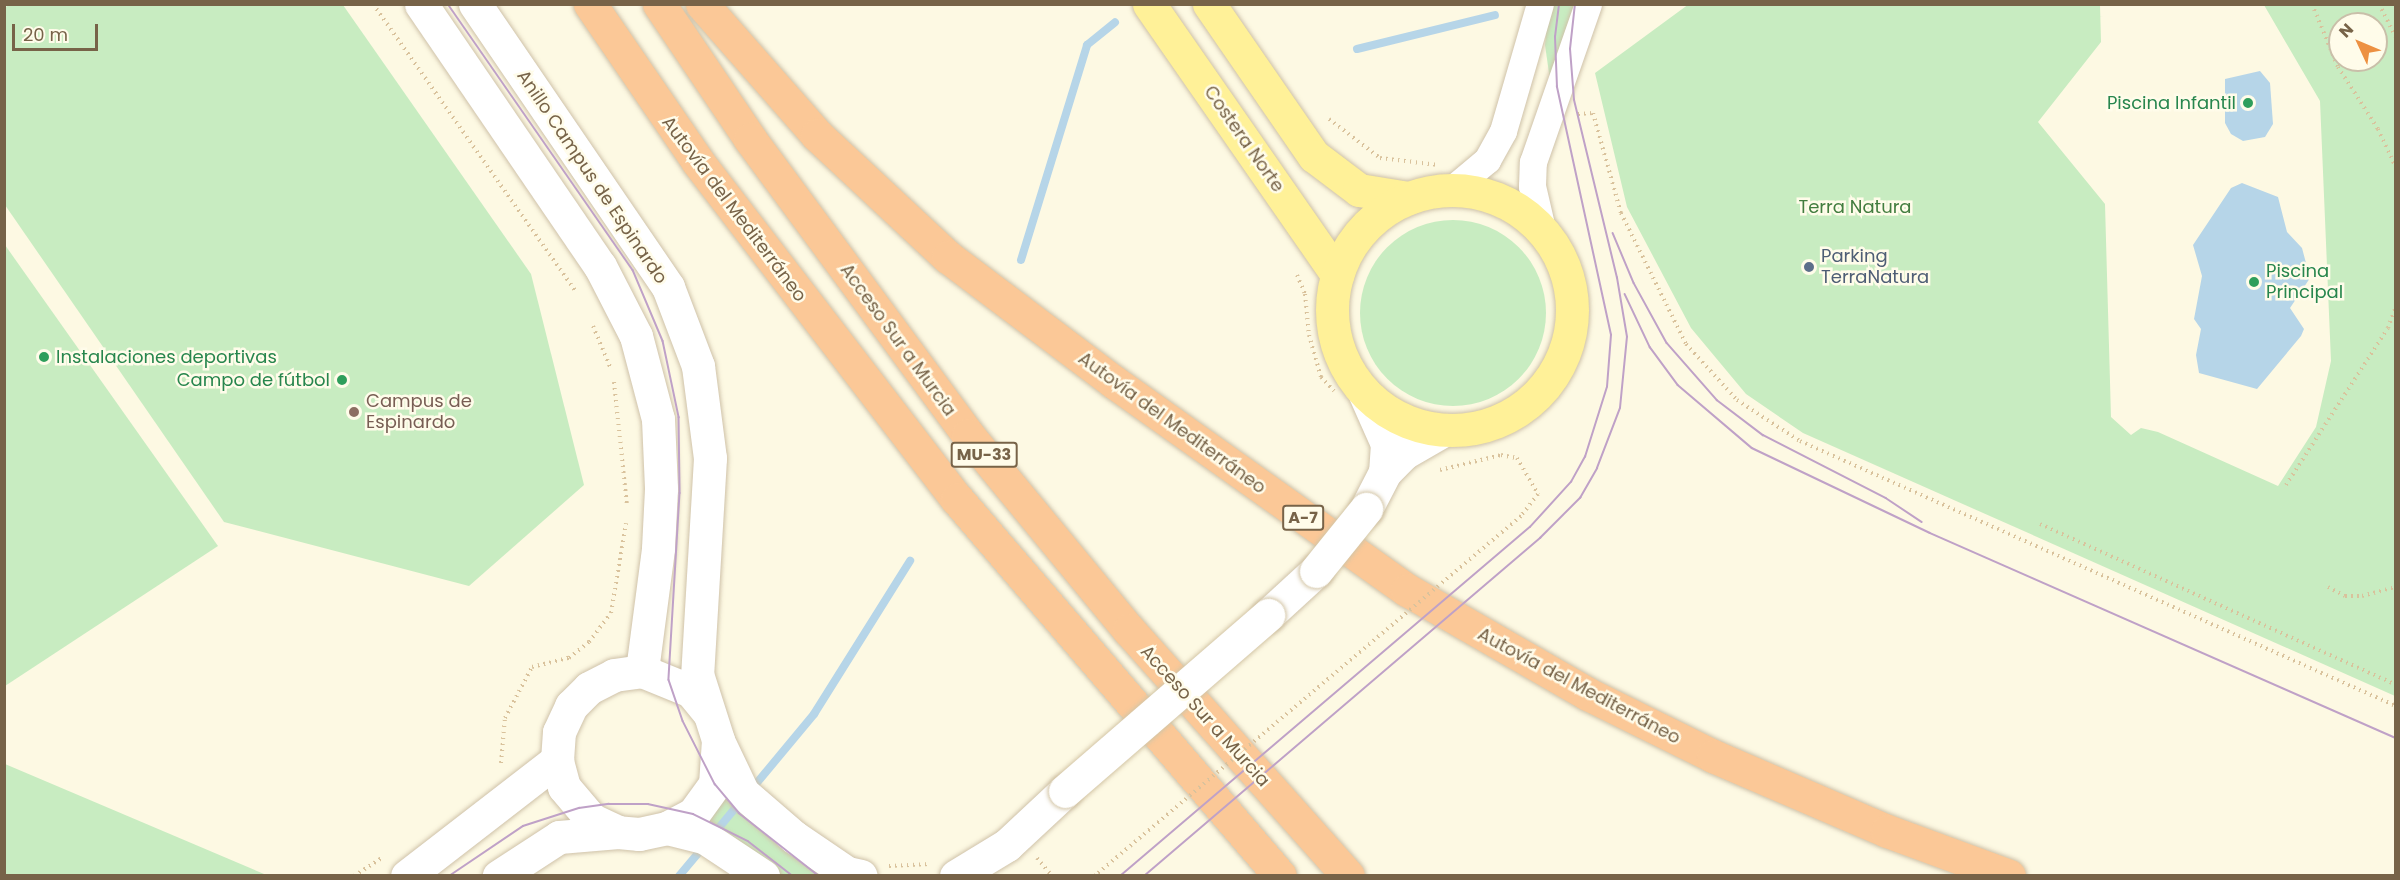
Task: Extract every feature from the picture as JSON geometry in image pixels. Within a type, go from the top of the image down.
[{"type":"highway","name":"Autovía del Mediterráneo","points":[[590,4],[705,171],[957,499],[1280,876]]},
{"type":"highway","name":"Acceso Sur a Murcia","points":[[659,4],[750,139],[968,435],[1129,630],[1348,876]]},
{"type":"highway","name":"Autovía del Mediterráneo","points":[[702,4],[817,135],[948,257],[1170,423],[1407,590],[1588,694],[1713,756],[1887,831],[2009,876]]},
{"type":"main road","points":[[421,4],[600,266],[636,336],[658,419],[661,489],[658,549],[642,671],[691,691],[713,727],[743,793],[794,837],[847,873],[870,871]]},
{"type":"main road","name":"Anillo Campus de Espinardo","points":[[475,4],[668,287],[698,366],[710,458],[697,674],[713,727],[715,784],[693,814],[667,828],[639,834],[618,831],[559,837],[499,876]]},
{"type":"main road","name":"Costera Norte","points":[[1149,4],[1337,275]]},
{"type":"main road","points":[[1209,4],[1314,156],[1359,190],[1408,198]]},
{"type":"main road","points":[[1350,393],[1414,424],[1444,430],[1484,426],[1506,417],[1544,388],[1558,368],[1572,321],[1572,296],[1557,249],[1542,229],[1516,207],[1485,194],[1450,174],[1377,216],[1353,243],[1337,275],[1332,306],[1335,337],[1346,366],[1350,393],[1387,444],[1395,463]]},
{"type":"main road","points":[[945,870],[1012,840],[1065,791],[1268,615],[1316,571],[1366,508],[1395,463],[1444,430]]},
{"type":"main road","name":"Anillo Campus de Espinardo","points":[[618,831],[592,820],[579,808],[564,788],[557,760],[559,732],[577,700],[589,688],[614,675],[642,671]]},
{"type":"main road","points":[[396,866],[557,760]]},
{"type":"main road","points":[[667,828],[704,837],[763,876]]},
{"type":"main road","points":[[996,876],[1012,840]]},
{"type":"street","points":[[1450,174],[1487,160],[1503,131],[1540,4]]},
{"type":"street","points":[[1542,229],[1532,186],[1533,162],[1550,107],[1588,4]]},
{"type":"path","points":[[373,4],[579,297]]},
{"type":"path","points":[[2312,4],[2338,67],[2378,129],[2396,168]]},
{"type":"path","points":[[2379,4],[2396,38]]},
{"type":"path","points":[[1550,107],[1577,114],[1593,113],[1621,213],[1648,273],[1686,344],[1737,400],[1800,441],[2396,706]]},
{"type":"path","points":[[1299,134],[1325,116],[1380,159],[1440,165],[1450,174]]},
{"type":"path","points":[[1293,266],[1305,294],[1309,335],[1321,377],[1350,393]]},
{"type":"path","points":[[2286,485],[2388,328],[2396,306]]},
{"type":"path","points":[[500,767],[505,718],[532,667],[569,658],[589,642],[611,613],[628,512],[614,377],[589,314]]},
{"type":"path","points":[[1097,874],[1521,516],[1538,494],[1517,458],[1501,455],[1422,471],[1395,463]]},
{"type":"path","points":[[2040,524],[2396,685]]},
{"type":"path","points":[[2328,587],[2345,596],[2362,596],[2396,587]]},
{"type":"path","points":[[1012,840],[1052,876]]},
{"type":"path","points":[[354,876],[396,866]]},
{"type":"path","points":[[870,871],[945,870]]},
{"type":"green space","name":"Terra Natura","points":[[1689,4],[2100,5],[2101,42],[2038,122],[2105,204],[2111,417],[2131,435],[2141,428],[2158,432],[2278,486],[2316,427],[2331,361],[2320,101],[2264,5],[2395,5],[2395,696],[1803,433],[1746,394],[1691,328],[1627,207],[1595,73]]},
{"type":"green space","name":"Campo de fútbol","points":[[9,5],[343,5],[531,274],[584,485],[469,586],[224,522],[5,205],[4,8]]},
{"type":"green space","points":[[1549,5],[1579,5],[1550,80],[1545,45]]},
{"type":"green space","points":[[1453,220],[1471,221],[1489,227],[1505,235],[1519,247],[1531,261],[1539,277],[1545,295],[1545,331],[1539,349],[1531,365],[1519,379],[1505,391],[1489,399],[1471,405],[1453,406],[1435,405],[1417,399],[1401,391],[1387,379],[1375,365],[1367,349],[1361,331],[1360,313],[1361,295],[1367,277],[1375,261],[1387,247],[1401,235],[1417,227],[1435,221]]},
{"type":"green space","name":"Instalaciones deportivas","points":[[5,245],[218,546],[4,686]]},
{"type":"green space","points":[[5,764],[264,874],[5,875]]},
{"type":"green space","points":[[726,784],[834,875],[781,875],[735,843],[695,823]]},
{"type":"water","name":"Piscina Infantil","points":[[2260,71],[2270,83],[2273,124],[2265,137],[2243,141],[2231,134],[2225,123],[2225,79]]},
{"type":"water","name":"Piscina Principal","points":[[2242,183],[2278,197],[2287,232],[2302,248],[2310,278],[2290,308],[2304,329],[2301,336],[2257,389],[2199,373],[2196,355],[2201,329],[2194,319],[2202,276],[2193,245],[2231,188]]},
{"type":"waterway","points":[[1357,49],[1495,15]]},
{"type":"waterway","points":[[1021,260],[1087,45],[1115,22]]},
{"type":"waterway","points":[[751,790],[814,714],[910,561]]},
{"type":"waterway","points":[[712,836],[742,800]]},
{"type":"waterway","points":[[679,876],[704,846]]},
{"type":"tram line","points":[[448,4],[633,270],[663,341],[679,417],[680,493],[669,680],[683,721],[715,784],[739,813],[819,876]]},
{"type":"tram line","points":[[1120,876],[1530,527],[1571,482],[1585,457],[1607,387],[1611,335],[1557,87],[1555,37],[1559,4]]},
{"type":"tram line","points":[[1144,876],[1540,538],[1580,498],[1597,468],[1620,408],[1627,337],[1617,278],[1574,100],[1570,49],[1575,4]]},
{"type":"tram line","points":[[1613,233],[1634,283],[1667,343],[1717,400],[1763,435],[1886,498],[1922,522]]},
{"type":"tram line","points":[[1625,294],[1650,347],[1678,385],[1752,448],[1930,533],[2396,738]]},
{"type":"tram line","points":[[449,876],[523,826],[579,808],[609,804],[648,804],[693,814],[748,841],[793,876]]},
{"type":"place","name":"Piscina Infantil","points":[[2248,103]]},
{"type":"place","name":"Parking TerraNatura","points":[[1809,267]]},
{"type":"place","name":"Piscina Principal","points":[[2254,282]]},
{"type":"place","name":"Instalaciones deportivas","points":[[44,357]]},
{"type":"place","name":"Campo de fútbol","points":[[342,380]]},
{"type":"place","name":"Campus de Espinardo","points":[[354,412]]}]
